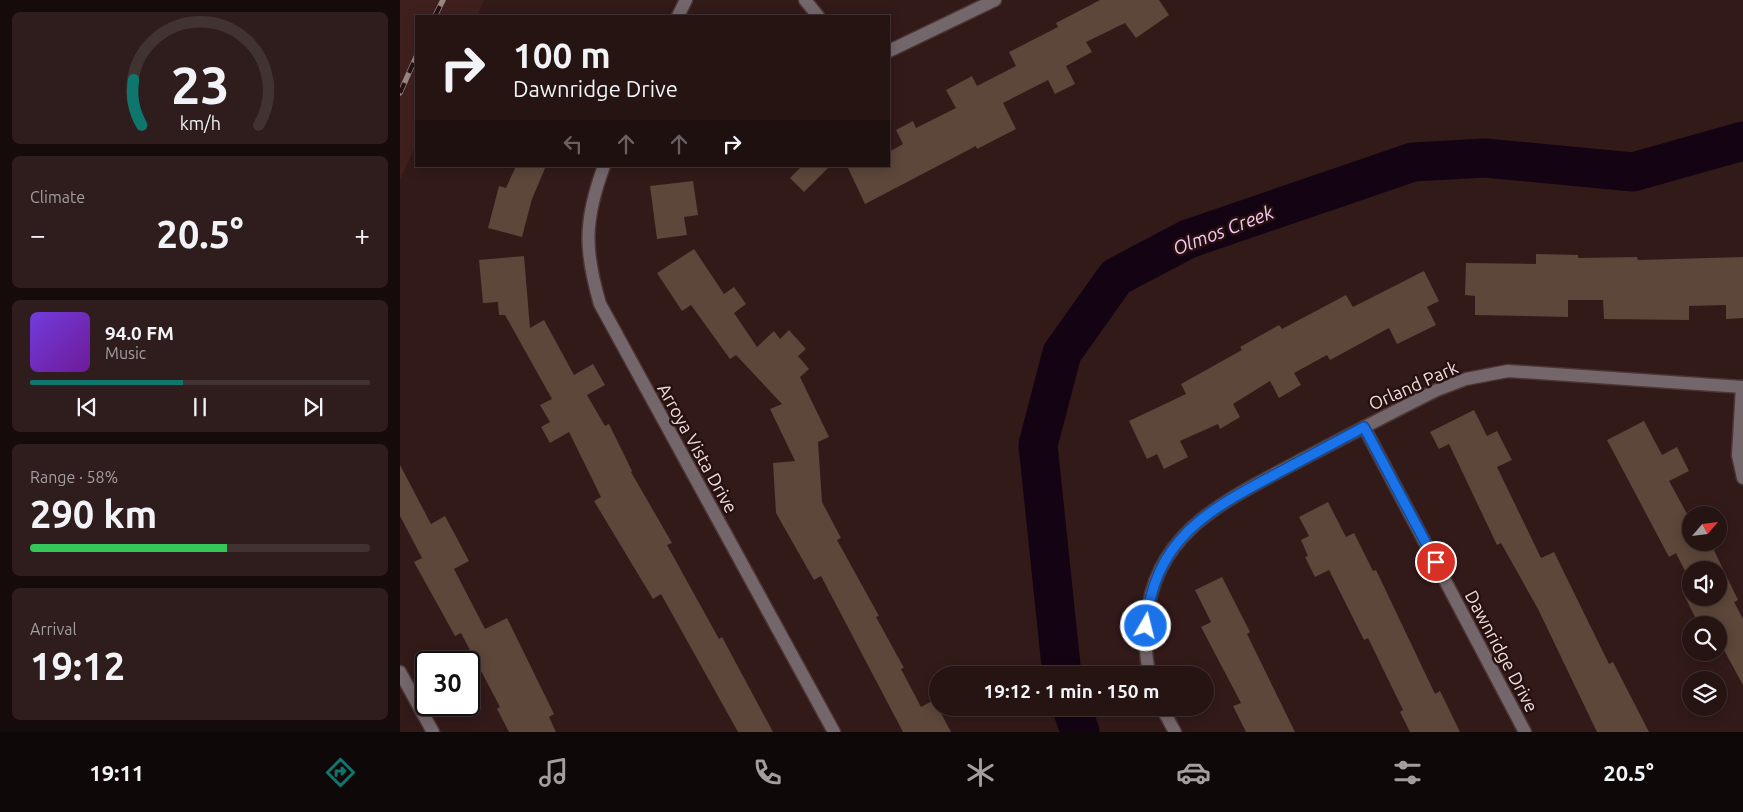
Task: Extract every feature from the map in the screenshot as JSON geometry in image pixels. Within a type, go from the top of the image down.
[{"type":"street","points":[[678,15],[686,0]]},
{"type":"street","points":[[805,0],[817,15]]},
{"type":"street","points":[[890,52],[994,0]]},
{"type":"street","name":"Arroya Vista Drive","points":[[604,167],[592,200],[587,235],[590,270],[600,304],[834,732]]},
{"type":"street","name":"Orland Park","points":[[1149,666],[1145,641],[1148,610],[1154,582],[1166,558],[1185,534],[1208,512],[1364,427],[1466,379],[1508,371],[1742,387]]},
{"type":"street","points":[[1742,387],[1738,455],[1743,478]]},
{"type":"street","name":"Dawnridge Drive","points":[[1364,427],[1525,732]]},
{"type":"street","points":[[400,672],[433,732]]},
{"type":"street","points":[[1166,716],[1175,732]]},
{"type":"shaded area","points":[[400,0],[484,0],[477,15],[415,15],[415,147],[400,180]]},
{"type":"building","points":[[1100,0],[1159,0],[1169,15],[1136,38],[1125,23],[1086,42],[1092,52],[1066,66],[1075,84],[1055,94],[1048,80],[1003,103],[1016,129],[977,149],[976,146],[865,204],[847,167],[890,167],[890,151],[903,144],[896,130],[913,121],[916,128],[956,108],[946,90],[972,76],[977,86],[1016,66],[1009,52],[1058,27],[1056,23]]},
{"type":"building","points":[[516,167],[546,167],[532,199],[522,237],[488,228],[499,186],[506,188]]},
{"type":"building","points":[[801,167],[829,167],[804,192],[790,178]]},
{"type":"building","points":[[693,181],[698,215],[684,217],[687,235],[657,239],[650,186]]},
{"type":"building","points":[[694,249],[724,294],[734,287],[746,304],[734,313],[757,347],[774,331],[780,339],[789,330],[806,349],[798,356],[809,369],[800,377],[829,437],[818,442],[822,502],[841,538],[837,540],[879,616],[876,617],[904,668],[901,669],[921,707],[929,703],[929,716],[942,716],[951,732],[903,732],[821,576],[814,580],[776,513],[773,463],[795,461],[770,409],[782,404],[736,355],[730,359],[691,305],[682,311],[657,273]]},
{"type":"building","points":[[1536,254],[1578,255],[1578,258],[1637,257],[1638,260],[1743,257],[1743,318],[1726,319],[1726,305],[1689,306],[1689,320],[1604,319],[1603,300],[1568,300],[1568,317],[1475,315],[1475,296],[1465,295],[1466,263],[1536,264]]},
{"type":"building","points":[[524,256],[530,328],[544,320],[574,375],[593,364],[605,385],[587,395],[605,426],[609,424],[631,472],[672,543],[667,545],[719,639],[722,637],[773,732],[738,732],[661,594],[653,599],[594,501],[601,497],[569,432],[550,443],[541,427],[550,422],[540,405],[552,399],[505,315],[499,315],[498,302],[483,303],[479,260]]},
{"type":"building","points":[[1424,271],[1439,301],[1427,307],[1436,325],[1397,344],[1389,328],[1330,360],[1327,355],[1294,373],[1301,385],[1279,398],[1270,381],[1233,404],[1240,417],[1220,429],[1218,424],[1180,441],[1188,457],[1164,469],[1157,454],[1147,459],[1129,421],[1186,394],[1181,384],[1242,350],[1240,347],[1279,325],[1282,329],[1346,295],[1353,307]]},
{"type":"building","points":[[1474,410],[1487,436],[1497,431],[1512,460],[1497,467],[1541,558],[1554,552],[1609,664],[1613,662],[1649,732],[1597,732],[1538,609],[1501,543],[1497,545],[1449,444],[1439,449],[1430,432]]},
{"type":"building","points":[[1644,421],[1662,455],[1677,447],[1689,471],[1669,481],[1683,506],[1682,551],[1714,551],[1719,561],[1682,561],[1682,565],[1676,553],[1669,557],[1607,440]]},
{"type":"building","points":[[400,465],[431,524],[445,516],[469,561],[454,569],[485,629],[507,618],[554,714],[549,717],[556,732],[509,732],[497,709],[500,707],[480,669],[480,651],[470,651],[461,633],[455,636],[414,562],[422,558],[400,516]]},
{"type":"building","points":[[1328,502],[1346,537],[1354,533],[1373,571],[1376,570],[1435,694],[1440,691],[1460,732],[1410,732],[1400,712],[1403,710],[1368,638],[1364,640],[1329,570],[1315,577],[1305,557],[1308,556],[1301,540],[1309,536],[1299,517]]},
{"type":"building","points":[[1222,577],[1250,632],[1247,634],[1295,732],[1246,732],[1233,706],[1241,703],[1201,627],[1211,622],[1195,590]]},
{"type":"building","points":[[1727,577],[1738,600],[1734,602],[1743,619],[1743,685],[1727,656],[1727,616],[1694,616],[1690,606],[1727,606]]},
{"type":"waterway","name":"Olmos Creek","points":[[1061,666],[1038,445],[1062,353],[1116,277],[1188,239],[1413,162],[1485,158],[1633,172],[1743,141]]},
{"type":"waterway","name":"Olmos Creek","points":[[1075,716],[1080,732]]},
{"type":"railway","points":[[436,15],[443,0]]},
{"type":"railway","points":[[400,93],[415,59]]},
{"type":"route","points":[[1146,626],[1154,582],[1166,558],[1185,534],[1208,512],[1220,503],[1364,427],[1436,562]]}]
